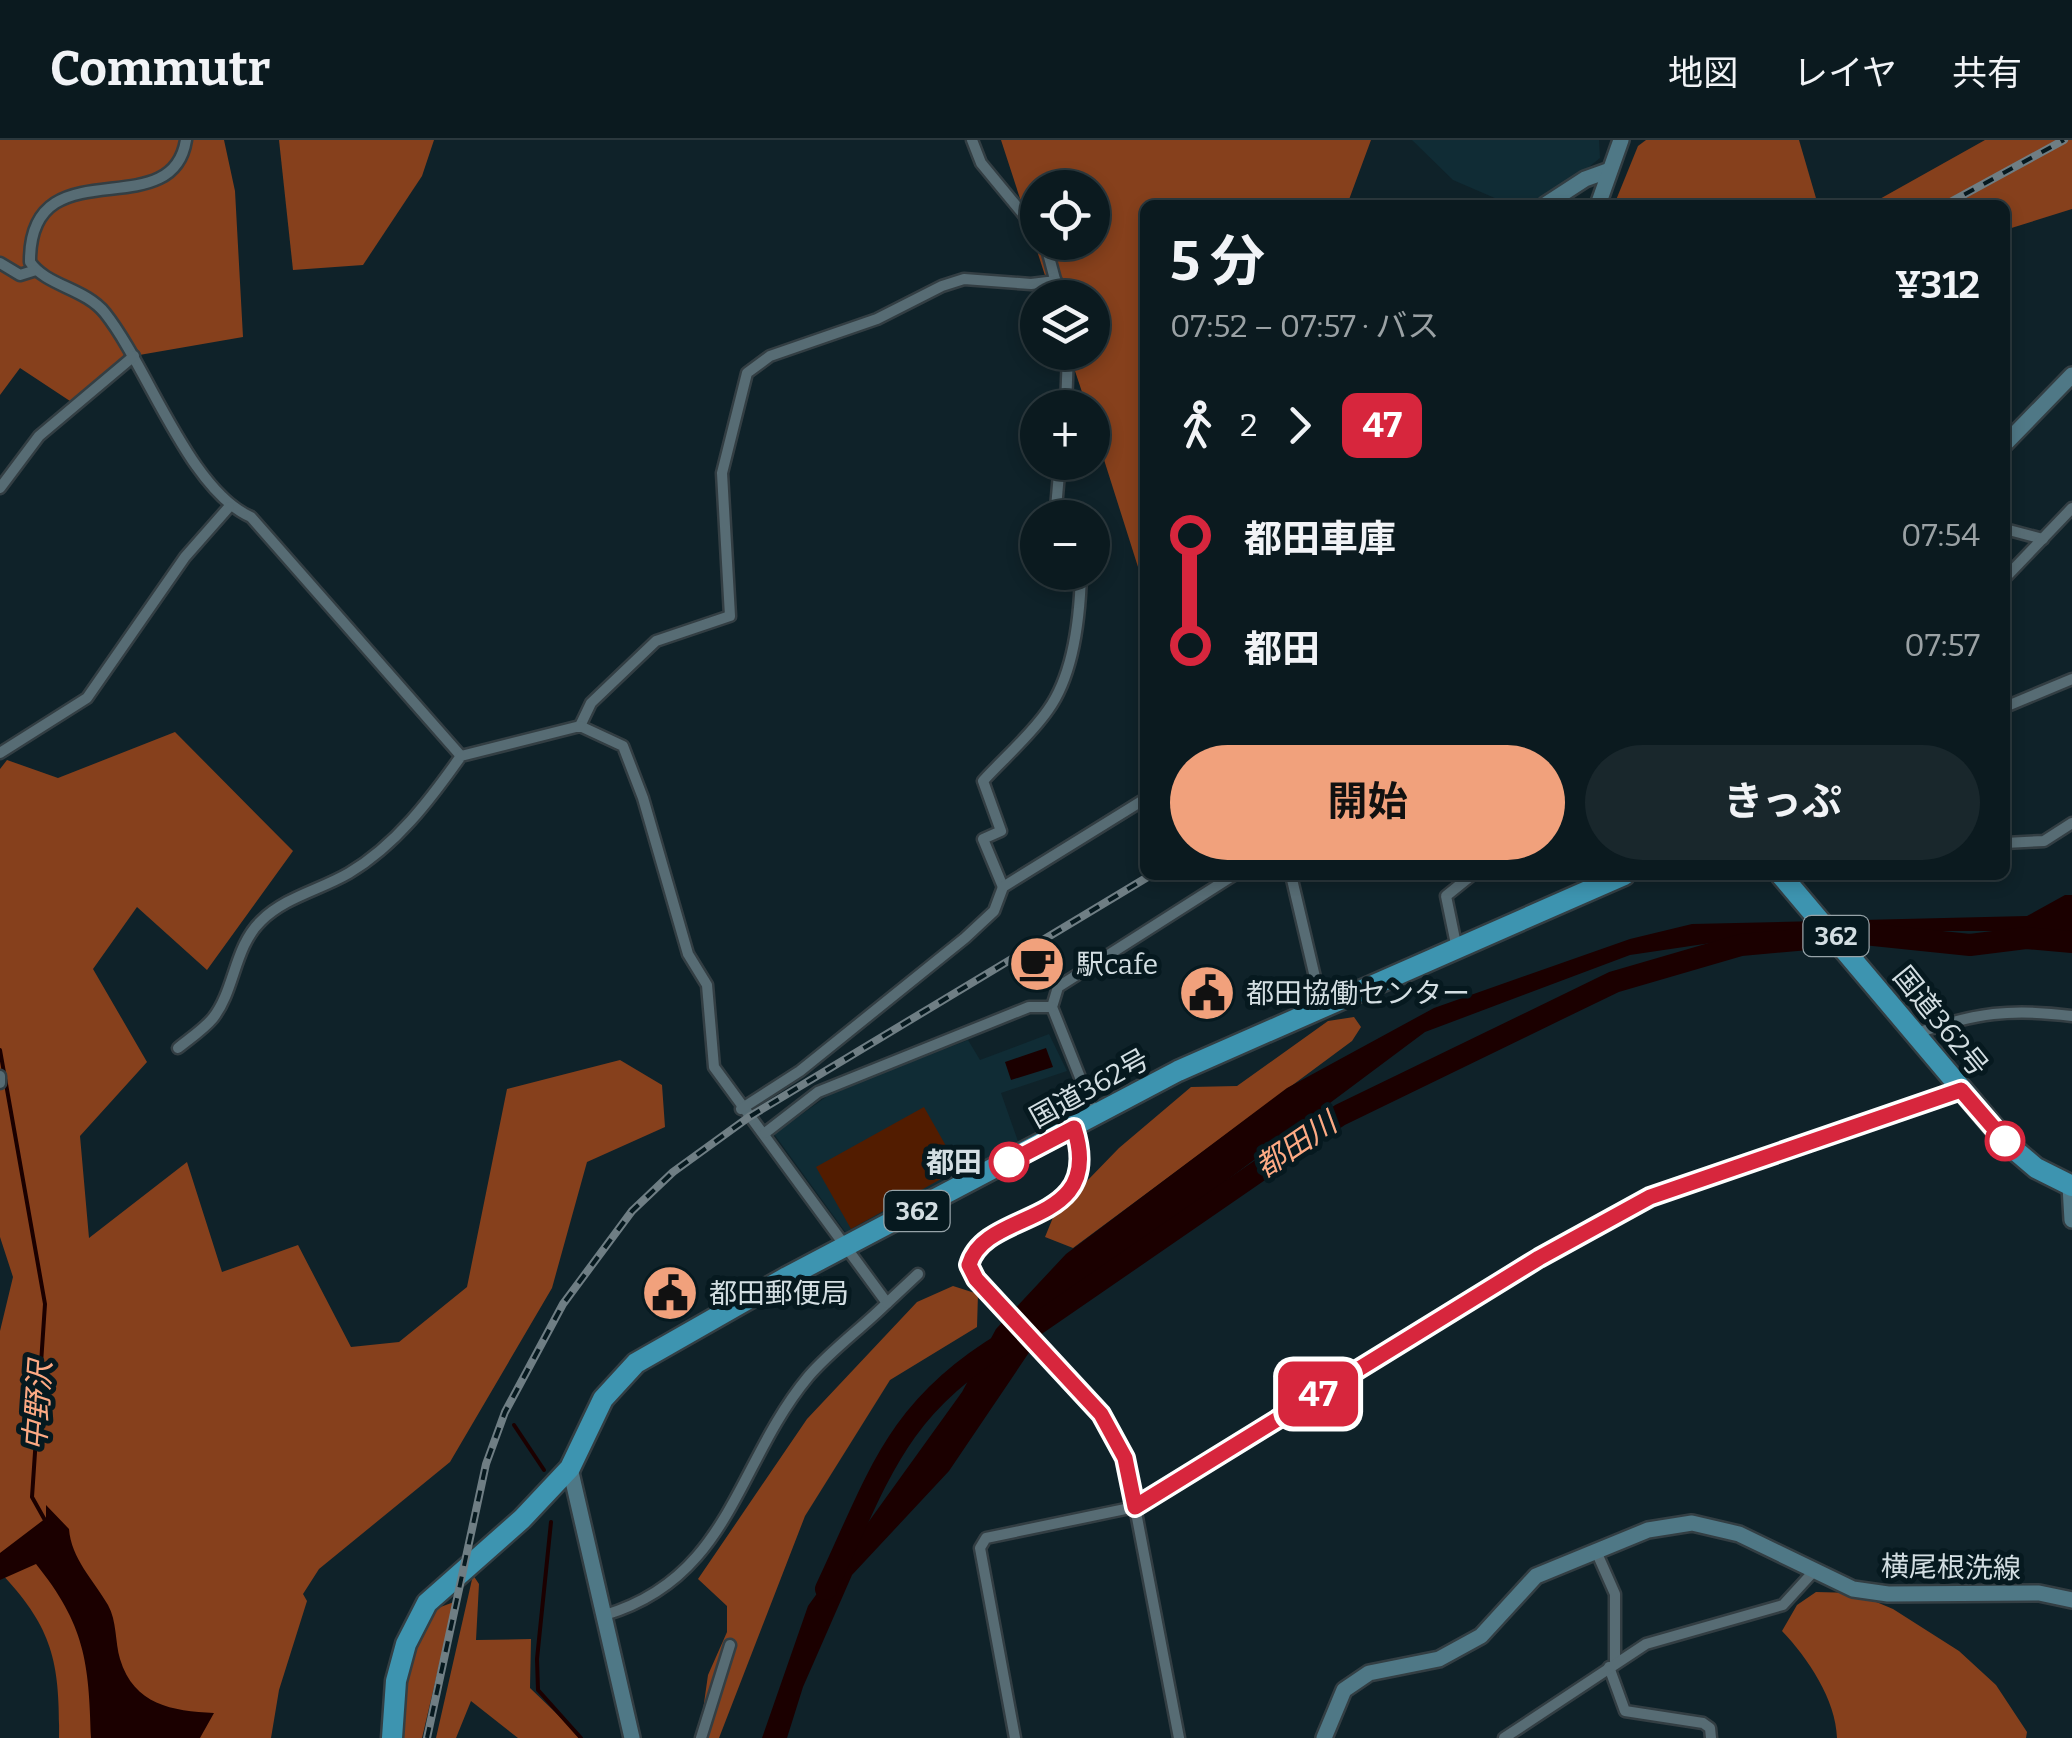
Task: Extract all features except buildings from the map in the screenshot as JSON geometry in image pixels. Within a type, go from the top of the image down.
[{"type":"highway","name":"国道362号","points":[[392,1738],[396,1681],[406,1644],[427,1603],[522,1519],[570,1468],[603,1399],[636,1363],[1178,1070],[1458,951],[1613,880]]},
{"type":"highway","name":"国道362号","points":[[1785,880],[2008,1145],[2036,1168],[2071,1186]]},
{"type":"main road","points":[[1600,200],[1622,140]]},
{"type":"main road","points":[[1554,200],[1585,179],[1610,170]]},
{"type":"main road","points":[[2010,439],[2072,375]]},
{"type":"main road","points":[[2071,1186],[2072,1220]]},
{"type":"main road","points":[[570,1468],[632,1738]]},
{"type":"main road","name":"横尾根洗線","points":[[1324,1738],[1344,1690],[1370,1672],[1438,1659],[1481,1636],[1536,1576],[1648,1530],[1692,1523],[1740,1534],[1854,1589],[1888,1594],[1984,1590],[2072,1600]]},
{"type":"street","points":[[186,140],[179,159],[152,182],[71,194],[52,202],[44,210],[31,244],[30,262],[36,270],[89,297],[103,310],[134,356],[172,426],[229,508],[251,517],[461,756]]},
{"type":"street","points":[[972,140],[981,163],[1020,210]]},
{"type":"street","points":[[0,262],[20,275],[36,270]]},
{"type":"street","points":[[580,726],[591,703],[656,640],[730,616],[722,473],[747,373],[770,356],[877,319],[942,286],[964,279],[1020,283]]},
{"type":"street","points":[[0,488],[39,436],[134,356]]},
{"type":"street","points":[[0,753],[87,698],[185,557],[229,508]]},
{"type":"street","points":[[2010,573],[2072,508]]},
{"type":"street","points":[[2010,530],[2043,539]]},
{"type":"street","points":[[1003,887],[983,839],[1001,831],[983,781],[1049,709],[1075,631],[1079,590]]},
{"type":"street","points":[[2010,704],[2072,678]]},
{"type":"street","points":[[178,1048],[214,1016],[242,950],[259,922],[284,904],[348,874],[378,854],[426,805],[461,756],[580,726],[608,736],[630,758],[688,954],[706,985],[714,1067],[888,1303]]},
{"type":"street","points":[[742,1109],[800,1070],[965,938],[994,910],[1003,887],[1140,805]]},
{"type":"street","points":[[2010,843],[2044,841],[2072,823]]},
{"type":"street","points":[[1095,1116],[1052,1007],[1058,986],[1226,880]]},
{"type":"street","points":[[1292,880],[1314,985],[1323,1008]]},
{"type":"street","points":[[1458,951],[1446,896],[1466,880]]},
{"type":"street","points":[[765,1133],[818,1092],[1029,1007],[1052,1007]]},
{"type":"street","points":[[1917,1033],[1983,1012],[2012,1010],[2072,1016]]},
{"type":"street","points":[[1015,1738],[980,1548],[986,1538],[1135,1507],[1539,1258],[1650,1197],[1961,1090]]},
{"type":"street","points":[[1074,1128],[1080,1166],[1074,1186],[1052,1206],[972,1253],[969,1265],[976,1279],[1101,1414],[1118,1443],[1135,1507],[1179,1738]]},
{"type":"street","points":[[605,1615],[642,1604],[676,1580],[730,1513],[778,1421],[810,1375],[918,1274]]},
{"type":"street","points":[[1596,1550],[1615,1594],[1612,1664],[1626,1711],[1703,1724],[1710,1728],[1710,1738]]},
{"type":"street","points":[[1504,1738],[1612,1664],[1670,1634],[1784,1604],[1815,1570]]},
{"type":"street","points":[[701,1738],[730,1645]]},
{"type":"shaded area","points":[[0,140],[224,140],[235,191],[243,337],[122,358],[73,403],[20,368],[0,395]]},
{"type":"shaded area","points":[[279,140],[434,140],[422,176],[363,265],[293,270]]},
{"type":"shaded area","points":[[1001,140],[1371,140],[1349,200],[1140,200],[1140,573],[1110,479],[1110,390],[1081,390],[1075,370],[1110,370],[1110,280],[1046,280],[1040,260],[1110,260],[1110,170],[1020,170],[1020,198]]},
{"type":"shaded area","points":[[1412,140],[1599,140],[1600,158],[1548,200],[1499,200],[1453,180]]},
{"type":"shaded area","points":[[1646,140],[1799,140],[1817,200],[1616,200],[1638,146]]},
{"type":"shaded area","points":[[1985,140],[2072,140],[2072,209],[2010,228],[2010,200],[1878,200]]},
{"type":"shaded area","points":[[175,732],[293,851],[207,970],[137,907],[93,969],[147,1062],[80,1136],[89,1238],[187,1162],[222,1272],[298,1245],[351,1347],[399,1342],[467,1287],[507,1089],[620,1060],[662,1085],[665,1127],[587,1162],[552,1288],[450,1462],[319,1569],[303,1594],[307,1601],[279,1690],[271,1738],[59,1738],[58,1688],[50,1648],[32,1611],[0,1572],[0,1331],[13,1277],[0,1237],[0,769],[7,760],[58,778]]},
{"type":"shaded area","points":[[2072,895],[2072,931],[1792,931],[1630,955],[1425,1032],[1219,1186],[1074,1286],[949,1471],[852,1575],[803,1687],[787,1738],[762,1738],[808,1606],[962,1392],[996,1329],[1066,1254],[1287,1088],[1434,1008],[1630,939],[1692,924],[2027,916]]},
{"type":"shaded area","points":[[1354,1017],[1361,1027],[1352,1041],[1073,1248],[1045,1237],[1054,1215],[1119,1148],[1191,1087],[1237,1086],[1328,1021]]},
{"type":"shaded area","points":[[1049,1034],[1067,1071],[1001,1093],[1020,1147],[849,1237],[774,1134],[833,1092],[968,1040],[980,1060]]},
{"type":"shaded area","points":[[1046,1048],[1053,1067],[1011,1080],[1005,1062]]},
{"type":"shaded area","points":[[924,1107],[959,1169],[851,1229],[816,1167]]},
{"type":"shaded area","points":[[953,1286],[978,1294],[977,1327],[890,1380],[805,1516],[719,1738],[699,1738],[708,1675],[727,1632],[727,1606],[698,1579],[807,1419],[917,1302]]},
{"type":"shaded area","points":[[46,1505],[69,1529],[79,1559],[108,1605],[126,1674],[135,1687],[156,1702],[214,1713],[200,1738],[91,1738],[86,1666],[65,1606],[36,1564],[0,1580],[0,1553],[46,1518]]},
{"type":"shaded area","points":[[473,1575],[479,1584],[476,1640],[531,1639],[530,1688],[582,1738],[518,1738],[471,1701],[456,1738],[436,1738]]},
{"type":"shaded area","points":[[1816,1592],[1855,1593],[1893,1609],[1959,1651],[1996,1685],[2027,1732],[2026,1738],[1837,1738],[1832,1709],[1819,1680],[1782,1631],[1797,1605]]},
{"type":"shaded area","points":[[454,1602],[422,1738],[399,1738],[407,1662],[435,1609]]},
{"type":"waterway","name":"都田川","points":[[1034,1326],[1340,1115],[1614,982],[1741,945],[1864,934],[1970,945],[2026,938],[2072,942]]},
{"type":"waterway","name":"中野沢","points":[[0,1050],[45,1304],[32,1497],[46,1522]]},
{"type":"waterway","name":"都田川","points":[[826,1589],[877,1480],[914,1420],[938,1393],[1006,1342]]},
{"type":"waterway","points":[[514,1425],[544,1470]]},
{"type":"waterway","points":[[551,1522],[537,1659],[538,1690],[581,1738]]},
{"type":"railway","points":[[1954,200],[2064,140]]},
{"type":"railway","points":[[427,1738],[486,1464],[505,1412],[563,1304],[632,1211],[673,1172],[749,1117],[1143,880]]},
{"type":"bus line","name":"47","points":[[1009,1162],[1074,1128],[1080,1166],[1074,1186],[1052,1206],[982,1245],[972,1253],[969,1265],[976,1279],[1101,1414],[1125,1458],[1135,1507],[1539,1258],[1650,1197],[1961,1090],[2005,1141]]},
{"type":"place","name":"駅cafe","points":[[1037,964]]},
{"type":"place","name":"都田協働センター","points":[[1207,993]]},
{"type":"place","name":"都田","points":[[1009,1162]]},
{"type":"place","name":"都田郵便局","points":[[670,1293]]}]
